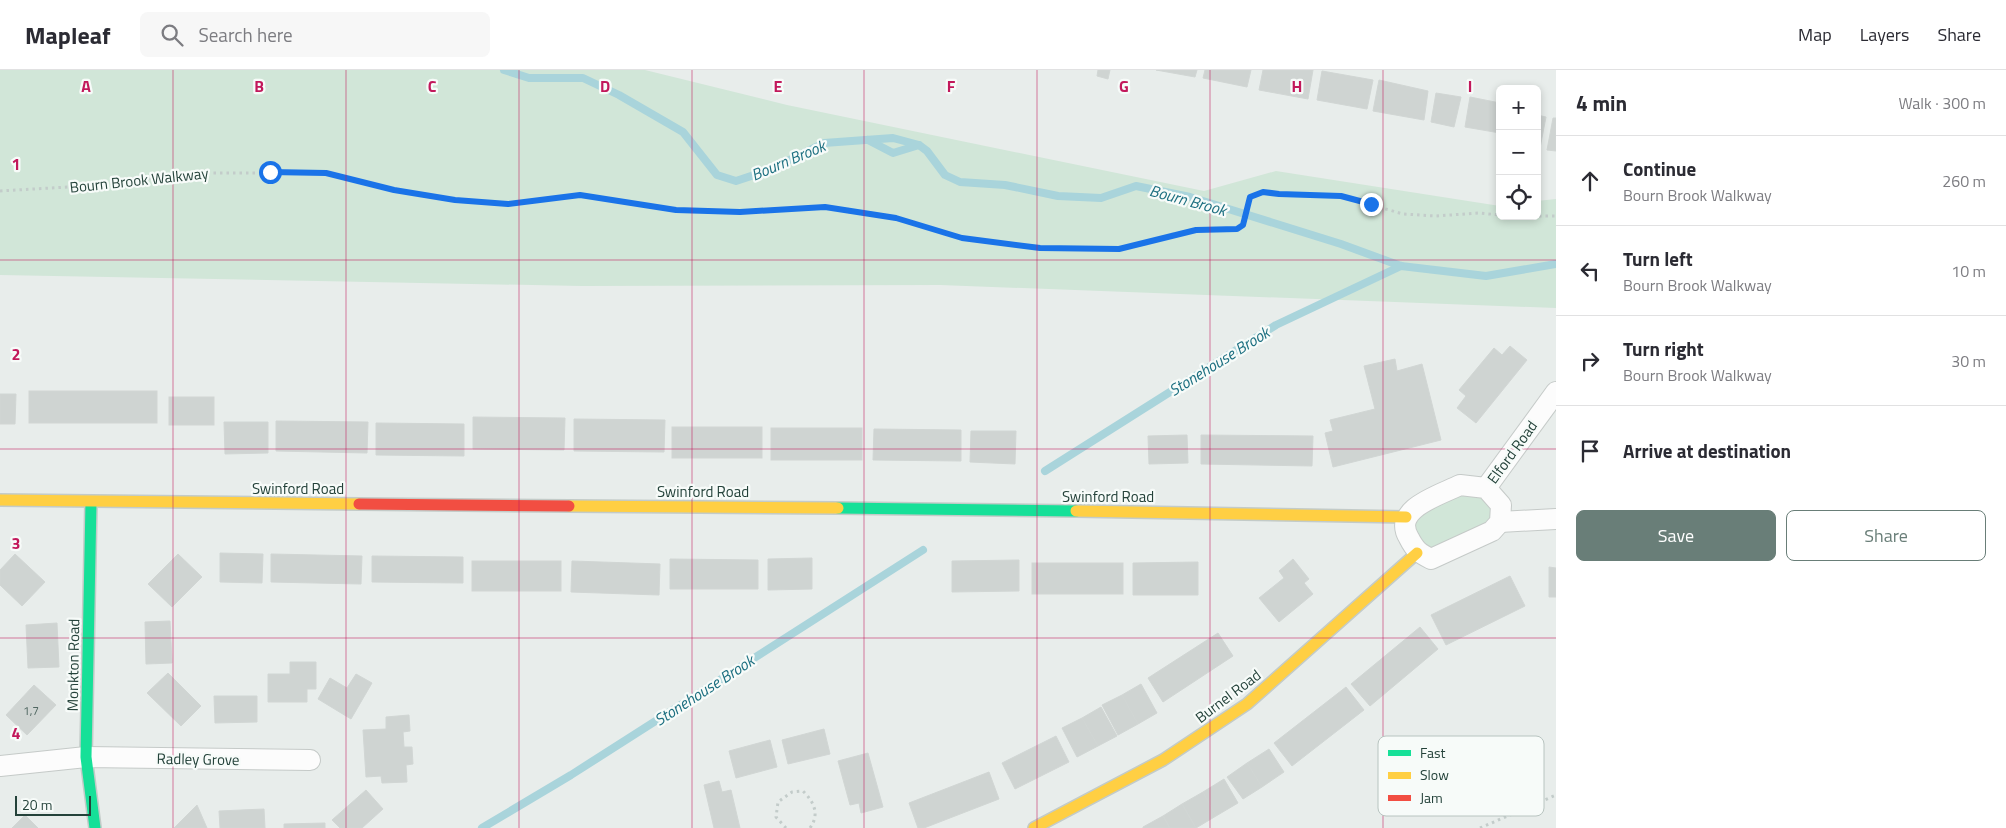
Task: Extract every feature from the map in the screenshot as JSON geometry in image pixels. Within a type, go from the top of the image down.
[{"type":"street","name":"Elford Road","points":[[1486,488],[1556,392]]},
{"type":"street","points":[[1460,485],[1486,488],[1501,505],[1500,522],[1492,531],[1431,559],[1417,553],[1404,531],[1406,517],[1414,507],[1460,485]]},
{"type":"street","name":"Swinford Road","points":[[0,500],[1225,512],[1406,517]]},
{"type":"street","name":"Monkton Road","points":[[91,502],[86,757],[94,828]]},
{"type":"street","points":[[1500,522],[1556,519]]},
{"type":"street","name":"Burnel Road","points":[[1034,828],[1163,760],[1247,704],[1417,553]]},
{"type":"street","name":"Radley Grove","points":[[0,766],[86,757],[310,760]]},
{"type":"path","name":"Bourn Brook Walkway","points":[[0,191],[102,185],[187,173],[326,173],[394,190],[455,200],[508,204],[580,195],[676,210],[740,212],[825,207],[896,218],[962,238],[1040,248],[1119,249],[1196,230],[1237,229],[1243,225],[1250,197],[1263,192],[1341,196],[1403,214],[1436,216],[1479,213],[1496,215]]},
{"type":"path","points":[[1541,216],[1556,216]]},
{"type":"path","points":[[786,828],[776,817],[778,802],[792,792],[803,791],[813,801],[816,815],[810,828]]},
{"type":"path","points":[[1544,800],[1556,795]]},
{"type":"path","points":[[1480,828],[1508,816]]},
{"type":"green space","points":[[0,70],[645,70],[787,105],[1204,191],[1276,171],[1496,205],[1496,220],[1541,220],[1541,201],[1556,199],[1556,308],[940,285],[582,286],[0,275]]},
{"type":"green space","points":[[1461,490],[1485,491],[1495,522],[1429,554],[1409,529],[1416,510]]},
{"type":"building","points":[[1098,70],[1110,70],[1108,79],[1097,76]]},
{"type":"building","points":[[1156,70],[1197,70],[1195,77]]},
{"type":"building","points":[[1205,70],[1251,70],[1247,87],[1203,78]]},
{"type":"building","points":[[1263,70],[1313,70],[1308,99],[1259,90]]},
{"type":"building","points":[[1322,71],[1373,80],[1367,109],[1317,100]]},
{"type":"building","points":[[1379,80],[1428,91],[1424,120],[1373,111]]},
{"type":"building","points":[[1436,93],[1461,97],[1454,127],[1431,122]]},
{"type":"building","points":[[1470,97],[1496,102],[1496,132],[1465,127]]},
{"type":"building","points":[[1541,116],[1546,117],[1541,143]]},
{"type":"building","points":[[1553,118],[1556,118],[1556,151],[1547,150]]},
{"type":"building","points":[[1510,346],[1527,360],[1476,423],[1457,408],[1466,396],[1459,390],[1494,348],[1502,355]]},
{"type":"building","points":[[1395,359],[1397,371],[1422,364],[1441,440],[1333,467],[1325,433],[1333,431],[1330,420],[1375,409],[1364,366]]},
{"type":"building","points":[[29,391],[157,391],[157,423],[29,423]]},
{"type":"building","points":[[0,394],[16,394],[15,424],[0,424]]},
{"type":"building","points":[[169,397],[214,397],[214,425],[169,425]]},
{"type":"building","points":[[473,417],[565,418],[564,450],[473,449]]},
{"type":"building","points":[[574,419],[665,420],[664,452],[574,451]]},
{"type":"building","points":[[276,421],[368,422],[367,453],[276,451]]},
{"type":"building","points":[[224,422],[268,422],[268,453],[225,454]]},
{"type":"building","points":[[376,423],[464,424],[464,456],[376,455]]},
{"type":"building","points":[[672,427],[762,427],[762,458],[672,458]]},
{"type":"building","points":[[771,428],[862,428],[862,460],[771,460]]},
{"type":"building","points":[[874,429],[961,430],[961,461],[873,460]]},
{"type":"building","points":[[971,431],[1016,431],[1015,464],[970,462]]},
{"type":"building","points":[[1187,435],[1188,463],[1149,464],[1148,436]]},
{"type":"building","points":[[1201,435],[1313,436],[1312,466],[1201,464]]},
{"type":"building","points":[[220,553],[263,554],[262,583],[220,582]]},
{"type":"building","points":[[15,554],[45,582],[22,606],[0,585],[0,570]]},
{"type":"building","points":[[178,554],[202,577],[172,607],[148,584]]},
{"type":"building","points":[[271,554],[362,556],[361,584],[271,582]]},
{"type":"building","points":[[372,556],[463,557],[463,583],[372,582]]},
{"type":"building","points":[[812,558],[812,589],[768,590],[768,559]]},
{"type":"building","points":[[670,559],[758,560],[758,589],[670,589]]},
{"type":"building","points":[[1293,559],[1309,579],[1304,583],[1313,594],[1279,622],[1259,598],[1284,578],[1279,571]]},
{"type":"building","points":[[1019,560],[1019,591],[952,592],[952,561]]},
{"type":"building","points":[[472,561],[561,561],[561,591],[472,591]]},
{"type":"building","points":[[572,561],[660,564],[659,595],[571,592]]},
{"type":"building","points":[[1198,562],[1198,595],[1133,595],[1133,563]]},
{"type":"building","points":[[1032,563],[1123,563],[1123,594],[1032,594]]},
{"type":"building","points":[[1549,567],[1556,568],[1556,597],[1549,597]]},
{"type":"building","points":[[1510,576],[1525,606],[1446,645],[1431,615]]},
{"type":"building","points":[[170,621],[172,663],[146,664],[145,622]]},
{"type":"building","points":[[57,623],[59,667],[28,668],[26,625]]},
{"type":"building","points":[[1420,627],[1438,649],[1370,706],[1351,684]]},
{"type":"building","points":[[1218,633],[1233,656],[1163,702],[1148,678]]},
{"type":"building","points":[[290,662],[316,662],[316,689],[307,689],[307,702],[268,702],[268,674],[290,674]]},
{"type":"building","points":[[168,673],[201,706],[181,726],[147,693]]},
{"type":"building","points":[[356,674],[372,683],[351,719],[318,699],[330,678],[347,688]]},
{"type":"building","points":[[1141,684],[1157,713],[1138,724],[1122,695]]},
{"type":"building","points":[[34,685],[56,705],[27,735],[6,715]]},
{"type":"building","points":[[1346,687],[1364,710],[1292,766],[1274,743]]},
{"type":"building","points":[[1122,695],[1138,724],[1118,735],[1102,705]]},
{"type":"building","points":[[214,696],[257,696],[257,722],[215,723]]},
{"type":"building","points":[[1101,707],[1117,736],[1098,746],[1082,718]]},
{"type":"building","points":[[409,715],[410,731],[403,732],[404,747],[412,747],[413,764],[406,765],[407,782],[382,783],[381,776],[366,777],[363,730],[386,729],[386,717]]},
{"type":"building","points":[[1082,718],[1098,746],[1077,757],[1062,728]]},
{"type":"building","points":[[824,729],[830,754],[788,764],[782,740]]},
{"type":"building","points":[[1056,736],[1069,762],[1015,789],[1002,763]]},
{"type":"building","points":[[770,740],[777,767],[736,778],[729,751]]},
{"type":"building","points":[[1269,749],[1284,772],[1262,787],[1247,763]]},
{"type":"building","points":[[868,753],[883,807],[861,813],[859,803],[850,805],[838,761]]},
{"type":"building","points":[[1247,763],[1262,787],[1243,799],[1227,777]]},
{"type":"building","points":[[989,772],[999,799],[924,828],[918,828],[909,803]]},
{"type":"building","points":[[1224,779],[1238,803],[1216,816],[1203,792]]},
{"type":"building","points":[[719,781],[722,792],[731,790],[740,828],[714,828],[704,785]]},
{"type":"building","points":[[366,790],[383,809],[362,828],[340,828],[332,820]]},
{"type":"building","points":[[1203,792],[1216,816],[1196,828],[1182,804]]},
{"type":"building","points":[[1182,804],[1196,828],[1170,828],[1163,816]]},
{"type":"building","points":[[197,805],[207,828],[174,828]]},
{"type":"building","points":[[264,809],[265,828],[220,828],[219,811]]},
{"type":"building","points":[[25,815],[38,828],[12,828]]},
{"type":"building","points":[[1163,816],[1170,828],[1143,828],[1143,827]]},
{"type":"building","points":[[325,823],[325,828],[284,828],[284,824]]},
{"type":"waterway","name":"Bourn Brook","points":[[504,70],[529,78],[583,78],[619,95],[683,132],[717,175],[736,181],[769,170],[824,143],[893,138],[919,145],[927,151],[945,175],[960,182],[1005,185],[1058,196],[1101,198],[1136,186],[1190,197],[1341,244],[1401,266],[1486,276],[1556,264]]},
{"type":"waterway","name":"Bourn Brook","points":[[868,140],[893,153],[919,145]]},
{"type":"waterway","name":"Stonehouse Brook","points":[[1045,471],[1276,325],[1401,266]]},
{"type":"waterway","name":"Stonehouse Brook","points":[[482,828],[571,775],[923,550]]},
{"type":"traffic: fast","points":[[91,502],[86,757],[95,828]]},
{"type":"traffic: fast","points":[[838,508],[1076,511]]},
{"type":"traffic: slow","points":[[0,500],[359,504]]},
{"type":"traffic: slow","points":[[569,506],[838,508]]},
{"type":"traffic: slow","points":[[1076,511],[1406,517]]},
{"type":"traffic: slow","points":[[1034,828],[1163,760],[1247,704],[1417,553]]},
{"type":"traffic: jam","points":[[359,504],[569,506]]},
{"type":"route","points":[[270,172],[326,173],[394,190],[455,200],[508,204],[580,195],[676,210],[740,212],[825,207],[896,218],[962,238],[1040,248],[1119,249],[1196,230],[1237,229],[1243,225],[1250,197],[1263,192],[1341,196],[1371,204]]}]
